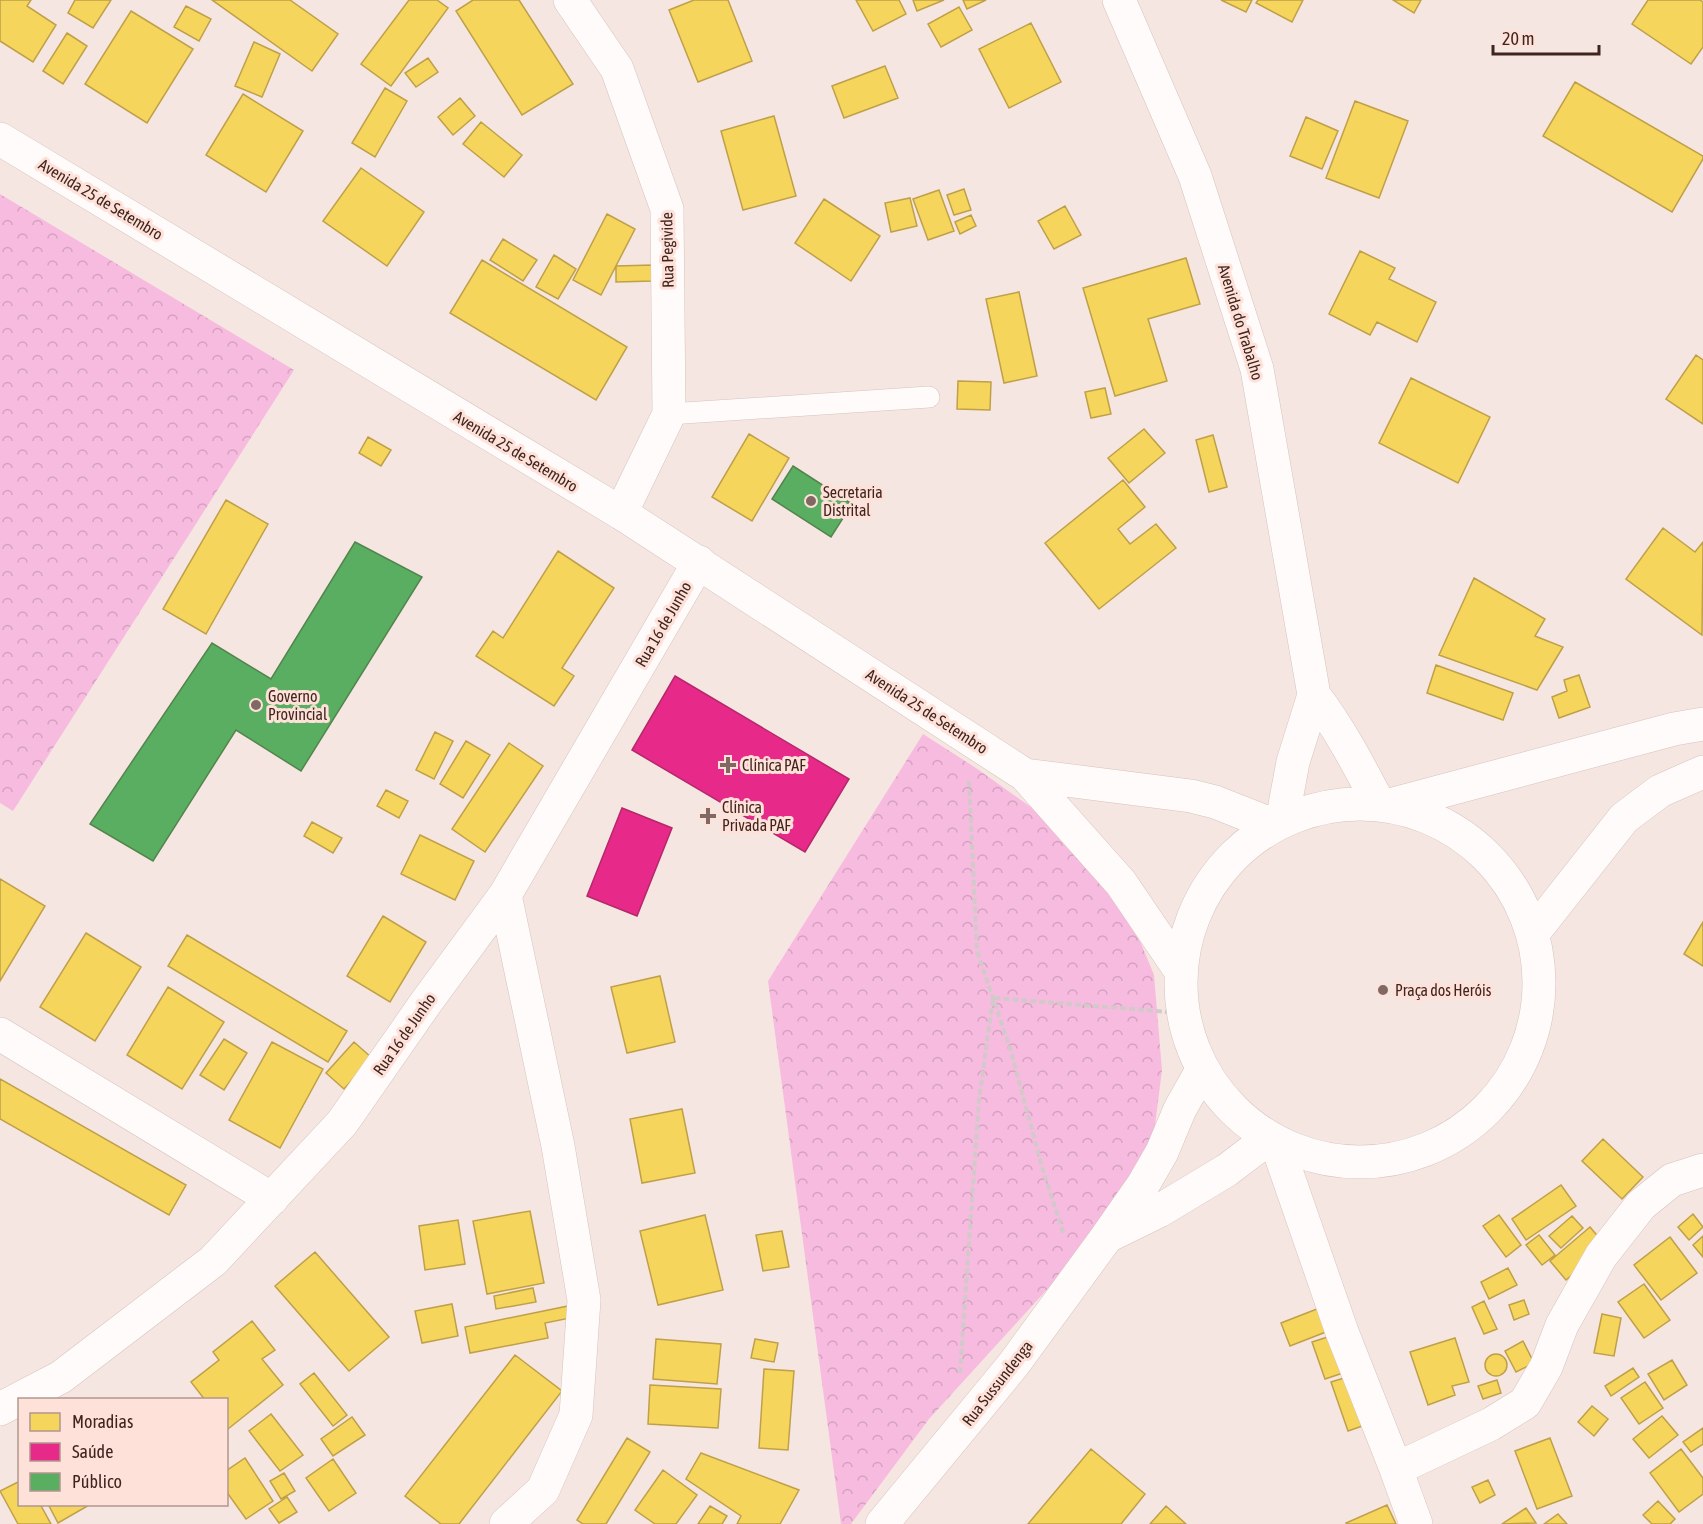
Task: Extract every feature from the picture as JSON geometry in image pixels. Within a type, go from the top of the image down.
[{"type":"street","name":"Rua Pegivide","points":[[570,0],[617,69],[668,209],[669,414],[621,513]]},
{"type":"street","name":"Avenida do Trabalho","points":[[1119,0],[1195,176],[1257,369],[1314,695],[1349,745],[1384,805]]},
{"type":"street","name":"Avenida 25 de Setembro","points":[[0,139],[621,513],[1025,775],[1121,883],[1180,970]]},
{"type":"street","name":"Rua 16 de Junho","points":[[21,1398],[62,1377],[213,1261],[342,1123],[427,1001],[506,896],[699,562]]},
{"type":"street","name":"Avenida do Trabalho","points":[[1278,823],[1293,762],[1314,695]]},
{"type":"street","points":[[1384,805],[1428,816],[1464,835],[1494,862],[1518,895],[1534,932],[1541,992],[1528,1050],[1497,1101],[1450,1140],[1394,1160],[1333,1161],[1272,1140],[1242,1119],[1220,1096],[1202,1070],[1182,1013],[1180,970],[1194,913],[1226,862],[1278,823],[1330,806],[1384,805],[1674,729],[1703,724]]},
{"type":"street","points":[[1534,932],[1624,818],[1660,791],[1703,772]]},
{"type":"street","name":"Avenida 25 de Setembro","points":[[1025,775],[1191,796],[1278,823]]},
{"type":"street","points":[[506,896],[558,1146],[584,1300],[576,1415],[543,1490],[506,1524]]},
{"type":"street","points":[[0,1034],[272,1199]]},
{"type":"street","name":"Rua Sussundenga","points":[[882,1524],[1013,1365],[1106,1238],[1143,1185],[1162,1152],[1180,1109],[1202,1070]]},
{"type":"street","points":[[1272,1140],[1342,1332],[1416,1524]]},
{"type":"street","name":"Rua Sussundenga","points":[[1106,1238],[1160,1210],[1272,1140]]},
{"type":"street","points":[[1396,1470],[1491,1424],[1526,1402],[1546,1367],[1563,1325],[1608,1248],[1641,1205],[1672,1180],[1703,1170]]},
{"type":"street","name":"Rua 16 de Junho","points":[[0,1409],[18,1400]]},
{"type":"lane","points":[[669,414],[929,397]]},
{"type":"path","points":[[970,739],[969,779],[977,951],[1010,1048],[1042,1167],[1077,1275]]},
{"type":"path","points":[[993,998],[1182,1013]]},
{"type":"path","points":[[960,1378],[979,1100],[993,998]]},
{"type":"green space","points":[[0,194],[294,370],[13,811],[0,803]]},
{"type":"green space","points":[[923,734],[976,768],[1085,846],[1129,914],[1154,975],[1162,1070],[1151,1157],[1063,1272],[929,1419],[851,1524],[841,1524],[768,981]]},
{"type":"building: Moradias","points":[[0,0],[31,0],[27,6],[56,25],[33,62],[0,41]]},
{"type":"building: Moradias","points":[[75,0],[111,0],[93,28],[68,13]]},
{"type":"building: Moradias","points":[[212,0],[290,0],[338,34],[312,71]]},
{"type":"building: Moradias","points":[[409,0],[437,0],[448,8],[391,86],[361,64]]},
{"type":"building: Moradias","points":[[473,0],[519,0],[573,84],[522,115],[456,11]]},
{"type":"building: Moradias","points":[[694,0],[728,0],[752,61],[698,82],[669,10]]},
{"type":"building: Moradias","points":[[856,0],[899,0],[906,14],[873,31]]},
{"type":"building: Moradias","points":[[913,0],[944,0],[917,11]]},
{"type":"building: Moradias","points":[[963,0],[986,0],[967,9]]},
{"type":"building: Moradias","points":[[1221,0],[1252,0],[1246,12]]},
{"type":"building: Moradias","points":[[1258,0],[1303,0],[1292,22],[1256,3]]},
{"type":"building: Moradias","points":[[1393,0],[1421,0],[1414,13]]},
{"type":"building: Moradias","points":[[1648,0],[1700,0],[1703,2],[1703,47],[1691,64],[1632,24]]},
{"type":"building: Moradias","points":[[186,6],[211,19],[199,41],[174,27]]},
{"type":"building: Moradias","points":[[959,7],[972,30],[941,47],[928,24]]},
{"type":"building: Moradias","points":[[131,11],[193,49],[147,123],[85,84]]},
{"type":"building: Moradias","points":[[1031,23],[1061,82],[1009,108],[979,49]]},
{"type":"building: Moradias","points":[[67,33],[87,46],[63,84],[43,71]]},
{"type":"building: Moradias","points":[[254,42],[280,54],[262,97],[235,86]]},
{"type":"building: Moradias","points":[[428,58],[438,72],[416,87],[405,73]]},
{"type":"building: Moradias","points":[[885,66],[898,98],[844,118],[832,86]]},
{"type":"building: Moradias","points":[[1575,82],[1703,156],[1672,212],[1543,136]]},
{"type":"building: Moradias","points":[[385,88],[407,101],[375,157],[352,143]]},
{"type":"building: Moradias","points":[[243,94],[303,131],[266,192],[206,155]]},
{"type":"building: Moradias","points":[[460,98],[475,116],[453,135],[438,117]]},
{"type":"building: Moradias","points":[[1355,101],[1408,121],[1379,198],[1326,178]]},
{"type":"building: Moradias","points":[[774,116],[796,196],[743,210],[721,131]]},
{"type":"building: Moradias","points":[[1306,117],[1338,131],[1322,169],[1290,156]]},
{"type":"building: Moradias","points":[[481,122],[522,155],[504,177],[463,144]]},
{"type":"building: Moradias","points":[[361,168],[424,212],[387,266],[323,221]]},
{"type":"building: Moradias","points":[[964,189],[971,210],[954,215],[947,195]]},
{"type":"building: Moradias","points":[[939,190],[954,231],[928,240],[913,199]]},
{"type":"building: Moradias","points":[[910,198],[917,226],[891,232],[885,203]]},
{"type":"building: Moradias","points":[[824,199],[880,236],[851,281],[795,243]]},
{"type":"building: Moradias","points":[[1065,206],[1081,235],[1054,249],[1038,221]]},
{"type":"building: Moradias","points":[[607,214],[635,229],[601,295],[573,280]]},
{"type":"building: Moradias","points":[[971,215],[976,226],[960,234],[955,222]]},
{"type":"building: Moradias","points":[[503,239],[537,260],[523,281],[490,260]]},
{"type":"building: Moradias","points":[[1360,251],[1395,268],[1389,279],[1436,302],[1417,342],[1377,322],[1370,335],[1329,314]]},
{"type":"building: Moradias","points":[[554,255],[576,269],[558,299],[536,287]]},
{"type":"building: Moradias","points":[[1186,258],[1200,304],[1148,319],[1167,381],[1115,396],[1083,288]]},
{"type":"building: Moradias","points":[[482,260],[627,347],[596,400],[450,313]]},
{"type":"building: Moradias","points":[[653,265],[653,281],[616,282],[616,266]]},
{"type":"building: Moradias","points":[[1019,292],[1037,376],[1004,383],[986,299]]},
{"type":"building: Moradias","points":[[1696,355],[1703,360],[1703,424],[1666,399]]},
{"type":"building: Moradias","points":[[1411,378],[1490,417],[1458,483],[1379,443]]},
{"type":"building: Moradias","points":[[958,381],[991,382],[990,410],[957,409]]},
{"type":"building: Moradias","points":[[1105,388],[1111,414],[1091,418],[1085,392]]},
{"type":"building: Moradias","points":[[1144,429],[1165,453],[1129,483],[1108,458]]},
{"type":"building: Moradias","points":[[749,434],[789,458],[752,521],[712,497]]},
{"type":"building: Moradias","points":[[1213,435],[1227,487],[1209,492],[1196,440]]},
{"type":"building: Moradias","points":[[368,437],[391,450],[381,466],[359,453]]},
{"type":"building: Moradias","points":[[1123,480],[1145,507],[1118,529],[1130,544],[1156,524],[1176,548],[1099,609],[1045,543]]},
{"type":"building: Moradias","points":[[226,500],[268,524],[206,634],[163,609]]},
{"type":"building: Moradias","points":[[1663,528],[1695,552],[1703,542],[1702,635],[1626,579]]},
{"type":"building: Moradias","points":[[558,551],[614,588],[562,668],[574,676],[554,706],[476,656],[493,631],[503,638]]},
{"type":"building: Moradias","points":[[1474,578],[1545,619],[1535,636],[1563,647],[1537,690],[1439,655]]},
{"type":"building: Moradias","points":[[1436,665],[1513,693],[1503,720],[1427,693]]},
{"type":"building: Moradias","points":[[1579,675],[1590,707],[1559,718],[1552,697],[1567,691],[1564,680]]},
{"type":"building: Moradias","points":[[435,732],[453,741],[434,779],[416,770]]},
{"type":"building: Moradias","points":[[466,741],[490,755],[463,798],[440,784]]},
{"type":"building: Moradias","points":[[509,743],[543,766],[485,852],[452,829]]},
{"type":"building: Moradias","points":[[386,790],[408,801],[399,818],[377,806]]},
{"type":"building: Moradias","points":[[312,822],[342,838],[333,853],[304,836]]},
{"type":"building: Moradias","points":[[420,835],[474,861],[455,900],[401,874]]},
{"type":"building: Moradias","points":[[0,879],[45,906],[0,981]]},
{"type":"building: Moradias","points":[[383,916],[426,942],[390,1002],[347,976]]},
{"type":"building: Moradias","points":[[1703,922],[1703,966],[1684,954]]},
{"type":"building: Moradias","points":[[86,933],[141,967],[95,1041],[40,1007]]},
{"type":"building: Moradias","points":[[187,935],[347,1031],[328,1062],[168,966]]},
{"type":"building: Moradias","points":[[660,976],[675,1042],[627,1053],[611,987]]},
{"type":"building: Moradias","points":[[168,987],[224,1022],[182,1089],[127,1055]]},
{"type":"building: Moradias","points":[[224,1039],[247,1053],[224,1090],[200,1075]]},
{"type":"building: Moradias","points":[[272,1042],[323,1069],[280,1148],[229,1120]]},
{"type":"building: Moradias","points":[[354,1042],[372,1058],[344,1089],[326,1073]]},
{"type":"building: Moradias","points":[[0,1079],[186,1185],[169,1215],[0,1119]]},
{"type":"building: Moradias","points":[[682,1109],[695,1173],[642,1183],[630,1119]]},
{"type":"building: Moradias","points":[[1603,1139],[1643,1177],[1622,1199],[1582,1161]]},
{"type":"building: Moradias","points":[[1561,1185],[1576,1206],[1526,1240],[1512,1219]]},
{"type":"building: Moradias","points":[[530,1211],[544,1283],[487,1294],[473,1221]]},
{"type":"building: Moradias","points":[[1693,1214],[1703,1227],[1689,1240],[1678,1227]]},
{"type":"building: Moradias","points":[[705,1215],[723,1290],[658,1305],[640,1231]]},
{"type":"building: Moradias","points":[[1499,1215],[1521,1245],[1506,1257],[1483,1226]]},
{"type":"building: Moradias","points":[[1572,1216],[1583,1228],[1561,1248],[1549,1236]]},
{"type":"building: Moradias","points":[[458,1220],[465,1264],[425,1270],[419,1226]]},
{"type":"building: Moradias","points":[[1590,1227],[1606,1246],[1566,1280],[1550,1261]]},
{"type":"building: Moradias","points":[[782,1231],[789,1267],[763,1271],[756,1235]]},
{"type":"building: Moradias","points":[[1539,1235],[1555,1255],[1542,1265],[1526,1245]]},
{"type":"building: Moradias","points":[[1703,1236],[1703,1257],[1693,1245]]},
{"type":"building: Moradias","points":[[1670,1237],[1697,1273],[1661,1300],[1634,1265]]},
{"type":"building: Moradias","points":[[315,1252],[389,1337],[349,1371],[275,1286]]},
{"type":"building: Moradias","points":[[1508,1268],[1517,1285],[1489,1299],[1481,1282]]},
{"type":"building: Moradias","points":[[1644,1284],[1670,1320],[1644,1338],[1618,1302]]},
{"type":"building: Moradias","points":[[533,1288],[536,1302],[496,1309],[494,1296]]},
{"type":"building: Moradias","points":[[1524,1300],[1529,1314],[1514,1320],[1509,1305]]},
{"type":"building: Moradias","points":[[1484,1301],[1497,1329],[1484,1334],[1472,1307]]},
{"type":"building: Moradias","points":[[452,1304],[458,1336],[422,1343],[415,1311]]},
{"type":"building: Moradias","points":[[573,1305],[575,1317],[545,1323],[548,1338],[470,1353],[465,1327]]},
{"type":"building: Moradias","points":[[1322,1307],[1331,1330],[1290,1346],[1281,1323]]},
{"type":"building: Moradias","points":[[1602,1314],[1621,1318],[1614,1356],[1594,1353]]},
{"type":"building: Moradias","points":[[252,1321],[275,1350],[262,1359],[283,1385],[228,1429],[228,1398],[203,1398],[191,1382],[219,1360],[213,1352]]},
{"type":"building: Moradias","points":[[1337,1334],[1349,1371],[1325,1379],[1312,1342]]},
{"type":"building: Moradias","points":[[1455,1338],[1469,1382],[1452,1386],[1455,1395],[1428,1405],[1410,1352]]},
{"type":"building: Moradias","points":[[656,1339],[721,1344],[717,1384],[653,1379]]},
{"type":"building: Moradias","points":[[755,1339],[778,1343],[774,1362],[751,1358]]},
{"type":"building: Moradias","points":[[1523,1341],[1534,1363],[1516,1372],[1505,1351]]},
{"type":"building: Moradias","points":[[1496,1354],[1504,1357],[1507,1365],[1504,1373],[1496,1376],[1488,1373],[1485,1365],[1488,1357]]},
{"type":"building: Moradias","points":[[515,1355],[562,1391],[459,1524],[441,1524],[405,1496]]},
{"type":"building: Moradias","points":[[1672,1360],[1687,1385],[1664,1400],[1648,1374]]},
{"type":"building: Moradias","points":[[1633,1368],[1639,1377],[1611,1396],[1605,1386]]},
{"type":"building: Moradias","points":[[764,1369],[794,1371],[788,1450],[759,1448]]},
{"type":"building: Moradias","points":[[314,1373],[347,1415],[333,1426],[300,1384]]},
{"type":"building: Moradias","points":[[1354,1375],[1371,1423],[1348,1431],[1331,1382]]},
{"type":"building: Moradias","points":[[1497,1380],[1501,1393],[1483,1399],[1478,1386]]},
{"type":"building: Moradias","points":[[1645,1382],[1663,1408],[1639,1424],[1621,1398]]},
{"type":"building: Moradias","points":[[650,1385],[721,1389],[718,1428],[648,1424]]},
{"type":"building: Moradias","points":[[1592,1406],[1608,1419],[1594,1436],[1578,1422]]},
{"type":"building: Moradias","points":[[271,1414],[303,1455],[280,1471],[249,1431]]},
{"type":"building: Moradias","points":[[1662,1416],[1678,1435],[1649,1458],[1633,1439]]},
{"type":"building: Moradias","points":[[352,1417],[365,1435],[333,1456],[321,1439]]},
{"type":"building: Moradias","points":[[1703,1428],[1703,1444],[1691,1452],[1683,1442]]},
{"type":"building: Moradias","points":[[627,1438],[650,1452],[606,1524],[583,1524],[577,1520]]},
{"type":"building: Moradias","points":[[1550,1438],[1572,1496],[1537,1509],[1515,1451]]},
{"type":"building: Moradias","points":[[1091,1449],[1145,1494],[1121,1524],[1028,1524]]},
{"type":"building: Moradias","points":[[1681,1449],[1703,1478],[1703,1494],[1679,1512],[1650,1473]]},
{"type":"building: Moradias","points":[[701,1453],[799,1490],[780,1524],[737,1524],[741,1516],[686,1479]]},
{"type":"building: Moradias","points":[[245,1458],[273,1501],[246,1519],[228,1494],[228,1470]]},
{"type":"building: Moradias","points":[[333,1459],[356,1493],[329,1511],[306,1478]]},
{"type":"building: Moradias","points":[[663,1470],[697,1495],[676,1524],[655,1524],[635,1510]]},
{"type":"building: Moradias","points":[[284,1473],[295,1491],[281,1499],[270,1481]]},
{"type":"building: Moradias","points":[[1488,1480],[1495,1495],[1480,1503],[1472,1487]]},
{"type":"building: Moradias","points":[[18,1482],[18,1506],[41,1506],[51,1524],[18,1524],[0,1491]]},
{"type":"building: Moradias","points":[[287,1497],[297,1512],[279,1523],[269,1509]]},
{"type":"building: Moradias","points":[[1658,1501],[1675,1519],[1670,1524],[1652,1524],[1643,1515]]},
{"type":"building: Moradias","points":[[1387,1505],[1396,1524],[1346,1523]]},
{"type":"building: Moradias","points":[[49,1506],[88,1506],[58,1523]]},
{"type":"building: Moradias","points":[[710,1506],[727,1516],[722,1524],[698,1524]]},
{"type":"building: Moradias","points":[[1166,1506],[1186,1524],[1150,1524]]},
{"type":"building: Moradias","points":[[1526,1508],[1536,1523],[1502,1524]]},
{"type":"building: Moradias","points":[[1558,1514],[1567,1524],[1544,1524]]},
{"type":"building: Saúde","points":[[675,676],[849,779],[805,852],[632,750]]},
{"type":"building: Saúde","points":[[622,808],[672,828],[637,916],[587,896]]},
{"type":"building: Público","points":[[793,466],[852,504],[831,537],[772,499]]},
{"type":"building: Público","name":"Governo Provincial","points":[[355,542],[422,577],[301,771],[236,730],[153,861],[90,824],[212,643],[271,679]]},
{"type":"place","name":"Secretaria Distrital","points":[[811,501]]},
{"type":"place","name":"Governo Provincial","points":[[256,705]]},
{"type":"place","name":"Clínica PAF","points":[[728,765]]},
{"type":"place","name":"Clínica Privada PAF","points":[[708,816]]},
{"type":"place","name":"Praça dos Heróis","points":[[1383,990]]}]
